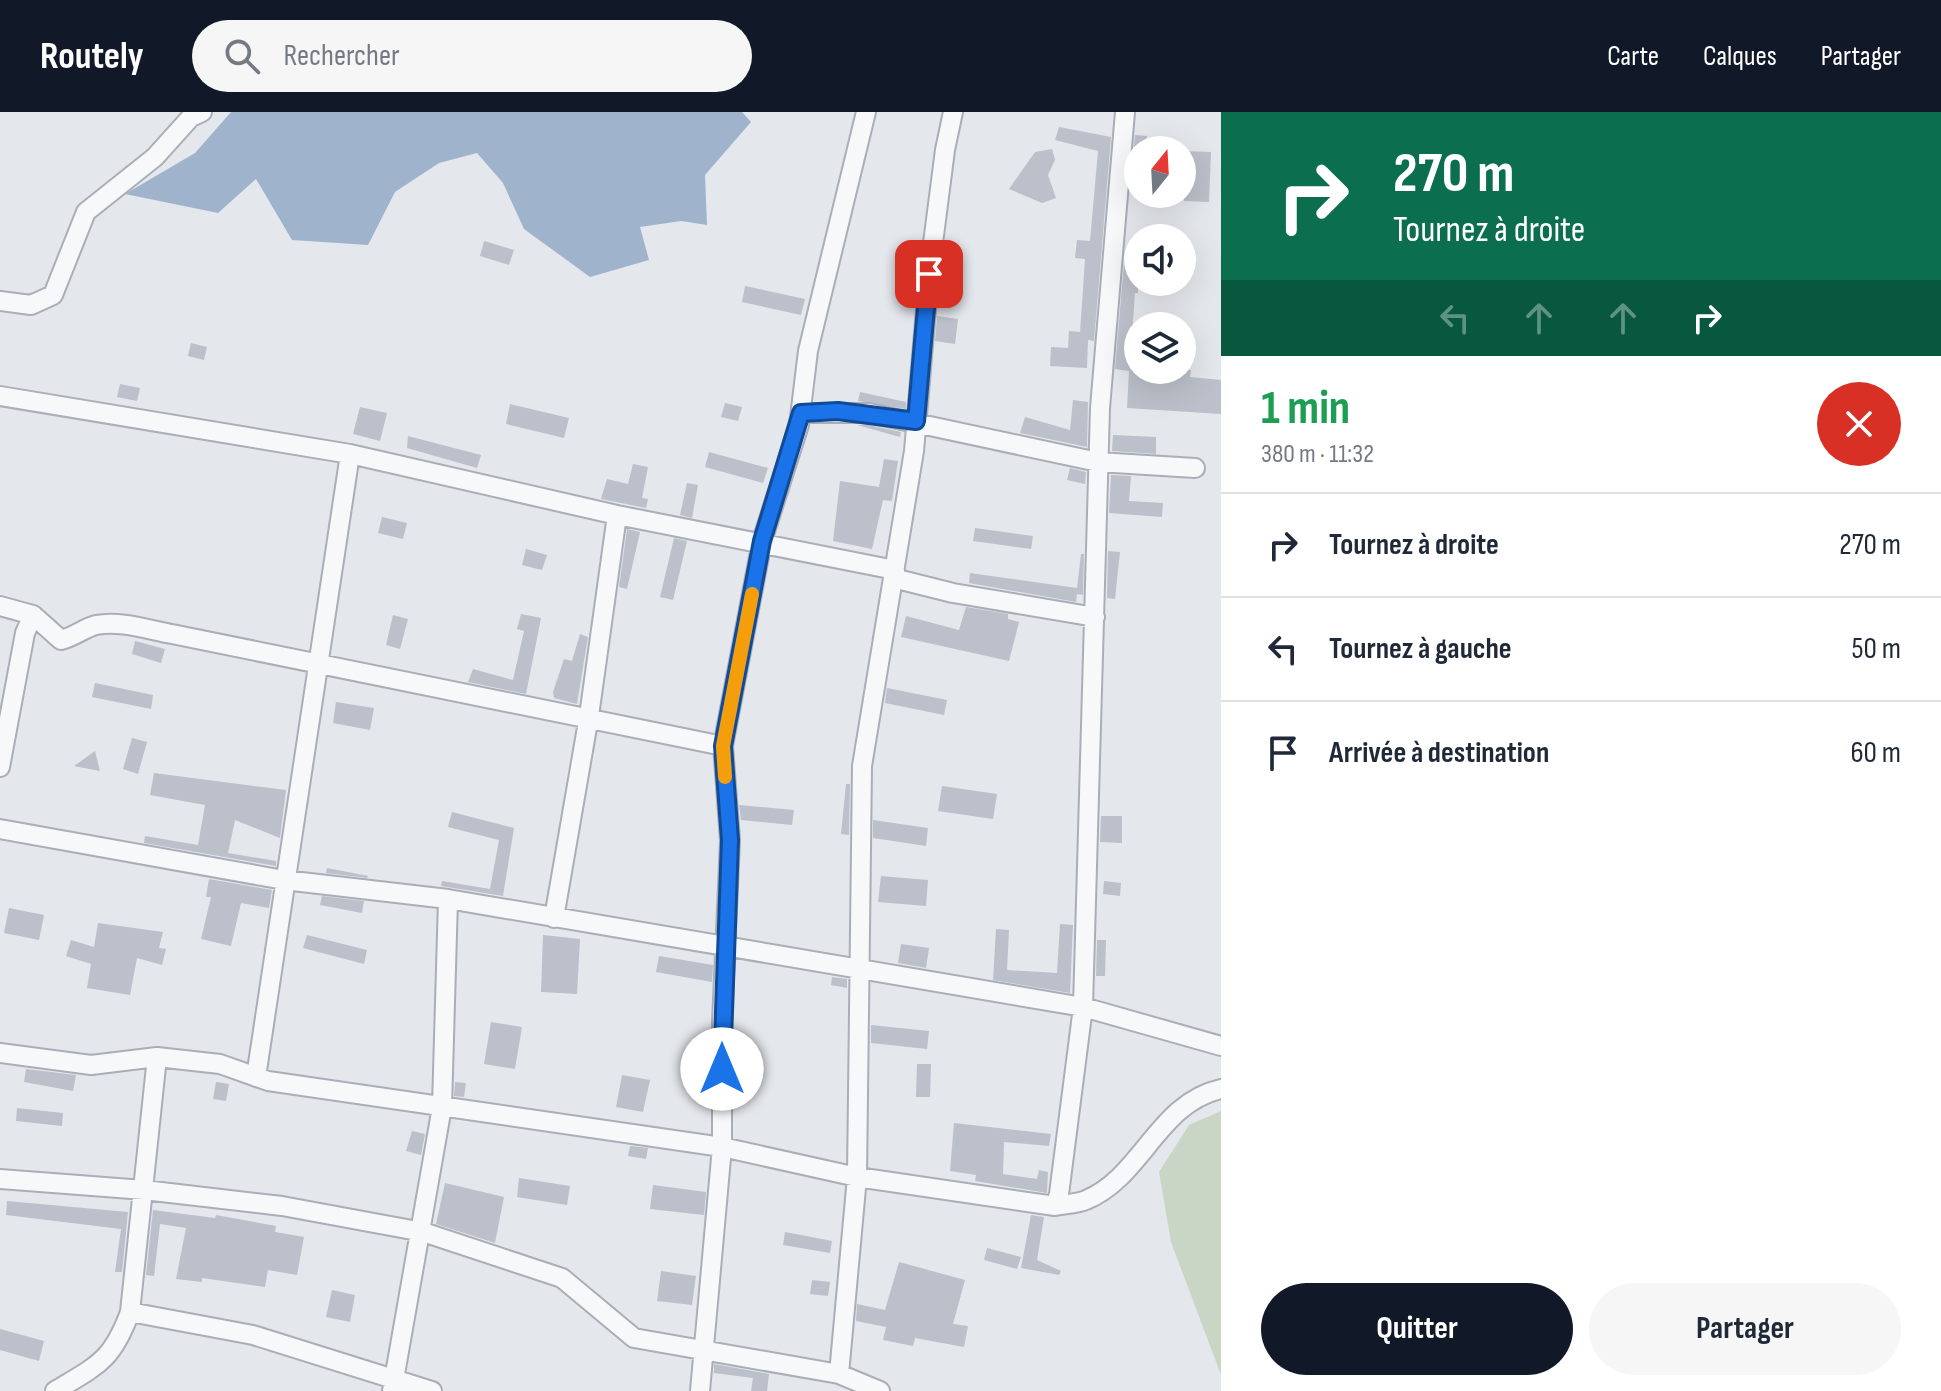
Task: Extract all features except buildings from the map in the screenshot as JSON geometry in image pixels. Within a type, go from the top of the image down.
[{"type":"street","points":[[0,301],[31,305],[53,295],[86,212],[155,157],[191,117],[202,112]]},
{"type":"street","points":[[700,1391],[722,1147],[723,948],[730,840],[723,746],[762,541],[801,413],[808,351],[866,112]]},
{"type":"street","points":[[839,1374],[857,1177],[862,766],[916,421],[929,274],[953,112]]},
{"type":"street","points":[[1055,1206],[1083,1007],[1098,462],[1113,229],[1125,112]]},
{"type":"street","points":[[0,396],[350,454],[617,515],[762,541],[894,574],[953,593],[1095,617]]},
{"type":"street","points":[[801,413],[838,411],[916,421],[979,438],[1098,462],[1195,468]]},
{"type":"street","points":[[256,1077],[350,454]]},
{"type":"street","points":[[554,918],[589,716],[617,515]]},
{"type":"street","points":[[0,606],[33,615],[61,640],[75,637],[94,625],[113,624],[589,716],[723,746]]},
{"type":"street","points":[[0,767],[25,633],[33,615]]},
{"type":"street","points":[[0,829],[284,880],[448,899],[1083,1007],[1221,1046]]},
{"type":"street","points":[[393,1385],[423,1232],[442,1107],[448,899]]},
{"type":"street","points":[[0,1053],[91,1065],[157,1057],[220,1064],[256,1077],[722,1147],[857,1177],[1055,1206],[1086,1200],[1116,1179],[1175,1111],[1221,1089]]},
{"type":"street","points":[[55,1391],[97,1365],[118,1345],[130,1312],[157,1057]]},
{"type":"street","points":[[0,1179],[144,1190],[282,1206],[423,1232],[562,1278],[634,1338],[839,1374],[880,1391]]},
{"type":"street","points":[[130,1312],[253,1335],[393,1385],[432,1391]]},
{"type":"green space","points":[[1221,1111],[1221,1375],[1171,1242],[1159,1172],[1189,1125]]},
{"type":"water","points":[[231,112],[742,112],[751,122],[705,175],[707,225],[681,221],[640,227],[649,260],[590,277],[524,229],[503,183],[477,153],[439,163],[395,192],[368,245],[292,240],[256,179],[218,213],[125,194],[195,153]]},
{"type":"slow traffic","points":[[725,777],[723,746],[752,594]]},
{"type":"route","points":[[722,1069],[723,948],[730,840],[723,746],[762,541],[801,413],[869,413],[916,421],[929,274]]}]
